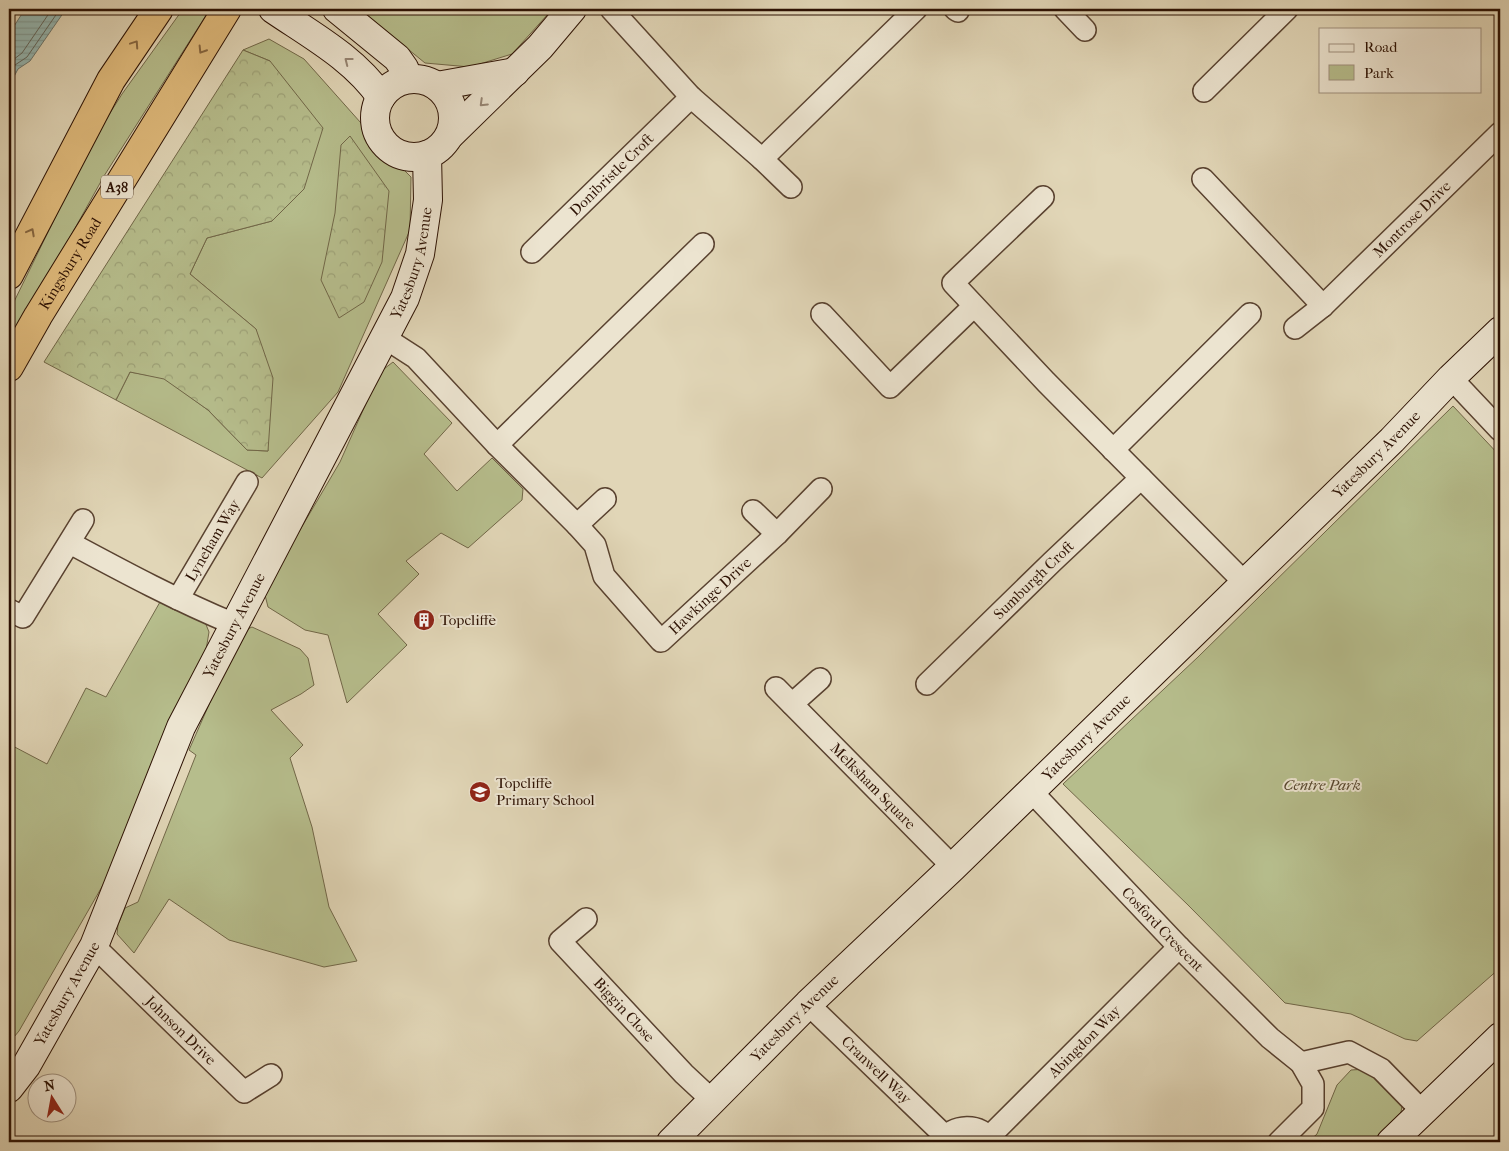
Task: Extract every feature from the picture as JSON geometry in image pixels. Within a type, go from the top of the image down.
[{"type":"highway","points":[[9,276],[112,80],[160,9]]},
{"type":"highway","name":"Kingsbury Road","points":[[9,367],[38,316],[227,9]]},
{"type":"street","points":[[273,9],[352,63],[372,84],[381,97]]},
{"type":"street","points":[[337,9],[397,58],[409,79]]},
{"type":"street","points":[[450,134],[453,124],[451,103],[445,93],[437,86],[419,79],[409,79],[388,88],[381,97],[375,119],[383,142],[392,150],[403,155],[415,157],[427,155],[444,143],[450,134],[540,47],[572,9]]},
{"type":"street","points":[[611,9],[691,97],[791,187]]},
{"type":"street","points":[[762,159],[916,9]]},
{"type":"street","points":[[1065,9],[1085,30]]},
{"type":"street","points":[[1204,91],[1287,9]]},
{"type":"street","points":[[437,86],[515,72]]},
{"type":"street","name":"Donibristle Croft","points":[[532,252],[691,97]]},
{"type":"street","name":"Montrose Drive","points":[[1295,328],[1323,306],[1500,133]]},
{"type":"street","name":"Yatesbury Avenue","points":[[9,1088],[26,1066],[94,946],[181,727],[405,298],[420,254],[428,200],[427,155]]},
{"type":"street","points":[[1203,180],[1323,306]]},
{"type":"street","points":[[1043,197],[953,283],[1113,450],[1245,583]]},
{"type":"street","points":[[497,445],[703,244]]},
{"type":"street","points":[[822,314],[890,386],[974,306]]},
{"type":"street","points":[[1113,450],[1250,314]]},
{"type":"street","name":"Yatesbury Avenue","points":[[671,1142],[808,1004],[954,867],[1392,440],[1451,378],[1500,331]]},
{"type":"street","name":"Hawkinge Drive","points":[[385,338],[416,358],[497,445],[577,525],[595,546],[604,576],[661,640],[777,534],[821,489]]},
{"type":"street","points":[[1451,378],[1500,430]]},
{"type":"street","name":"Sumburgh Croft","points":[[927,684],[1141,478]]},
{"type":"street","name":"Lyneham Way","points":[[178,599],[247,482]]},
{"type":"street","points":[[577,525],[605,499]]},
{"type":"street","points":[[753,511],[777,534]]},
{"type":"street","points":[[9,610],[23,617],[83,520]]},
{"type":"street","name":"Lyneham Way","points":[[70,543],[198,609],[234,624]]},
{"type":"street","points":[[792,704],[820,679]]},
{"type":"street","name":"Melksham Square","points":[[776,688],[954,867]]},
{"type":"street","name":"Cosford Crescent","points":[[1031,791],[1179,947],[1270,1038],[1301,1064],[1313,1084],[1313,1108],[1279,1142]]},
{"type":"street","name":"Biggin Close","points":[[586,918],[560,941],[684,1074],[713,1101]]},
{"type":"street","name":"Johnson Drive","points":[[94,946],[244,1092],[272,1075]]},
{"type":"street","name":"Abingdon Way","points":[[991,1139],[1179,947]]},
{"type":"street","name":"Cranwell Way","points":[[808,1004],[943,1139]]},
{"type":"street","points":[[1391,1142],[1500,1037]]},
{"type":"street","points":[[1301,1064],[1349,1052],[1381,1069],[1423,1112]]},
{"type":"street","points":[[943,1139],[953,1130],[963,1127],[982,1131],[991,1139]]},
{"type":"green space","points":[[183,9],[210,9],[104,176],[9,347],[9,312],[93,140],[122,94]]},
{"type":"green space","points":[[359,9],[551,9],[512,54],[470,67],[425,63]]},
{"type":"green space","points":[[269,39],[304,59],[411,177],[410,230],[338,392],[262,478],[116,400],[130,372],[164,378],[208,410],[247,450],[268,451],[256,329],[190,274],[207,238],[272,221],[270,61],[243,50]]},
{"type":"green space","points":[[243,50],[270,61],[323,128],[304,189],[272,221],[207,238],[190,274],[256,329],[273,378],[268,451],[247,450],[208,410],[164,379],[130,372],[116,400],[44,362]]},
{"type":"green space","points":[[350,136],[389,191],[382,262],[364,302],[339,318],[321,280],[335,213],[341,145]]},
{"type":"green space","points":[[393,362],[452,423],[424,454],[457,491],[492,458],[523,489],[522,500],[468,548],[441,533],[406,561],[419,574],[378,614],[407,645],[347,703],[328,635],[305,630],[268,607],[264,591],[340,462],[380,372]]},
{"type":"green space","name":"Centre Park","points":[[1453,406],[1500,456],[1500,968],[1417,1041],[1405,1039],[1351,1014],[1285,1003],[1188,905],[1063,784],[1198,657]]},
{"type":"green space","points":[[160,602],[205,622],[209,632],[206,650],[111,871],[19,1031],[9,1043],[9,744],[47,764],[86,688],[106,697]]},
{"type":"green space","points":[[252,627],[300,649],[308,658],[314,685],[271,710],[303,745],[290,758],[312,827],[329,907],[357,961],[324,967],[229,940],[169,899],[134,953],[117,934],[118,925],[125,908],[138,902],[196,755],[189,750],[241,632]]},
{"type":"green space","points":[[1367,1069],[1402,1106],[1400,1118],[1374,1142],[1308,1142],[1317,1134],[1337,1085],[1351,1070]]},
{"type":"water","points":[[25,9],[66,9],[30,61],[18,69],[9,86],[9,34]]},
{"type":"place","name":"Topcliffe","points":[[424,620]]},
{"type":"place","name":"Topcliffe Primary School","points":[[480,792]]}]
